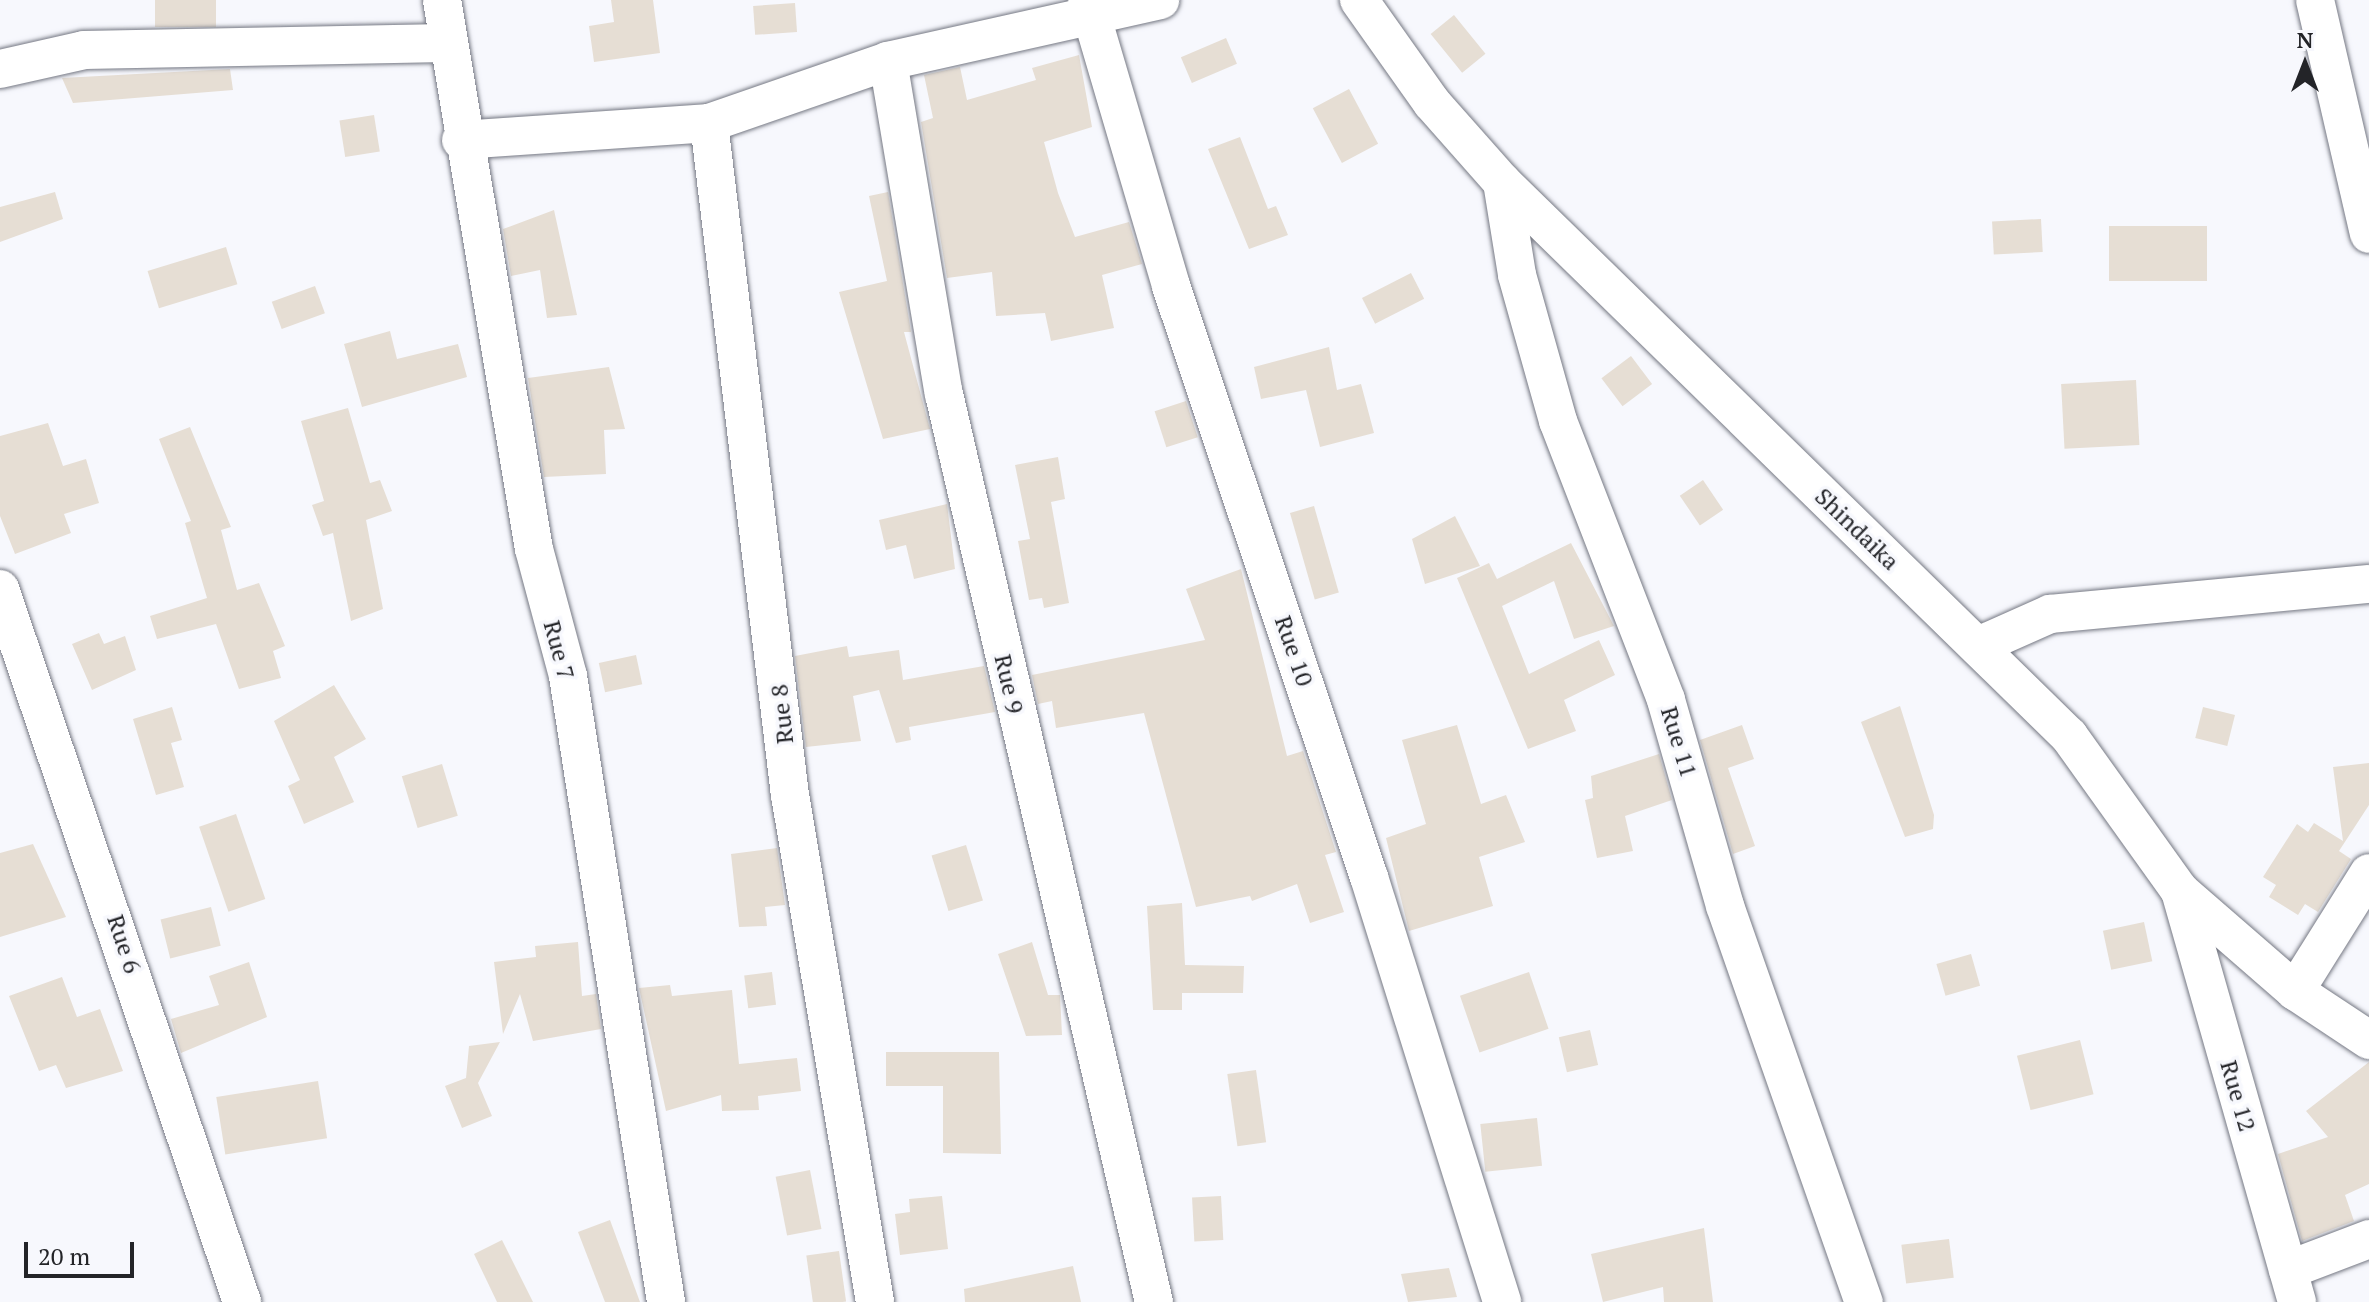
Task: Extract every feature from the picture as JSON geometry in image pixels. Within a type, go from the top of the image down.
[{"type":"street","name":"Rue 7","points":[[442,0],[461,140],[489,263],[538,569],[568,676],[666,1302]]},
{"type":"street","points":[[461,140],[709,123],[888,61],[1089,7],[1160,0]]},
{"type":"street","name":"Shindaika","points":[[1359,0],[1432,103],[1502,182],[1978,646],[2090,760],[2180,891],[2295,991],[2369,1040]]},
{"type":"street","points":[[2315,0],[2360,157],[2369,234]]},
{"type":"street","name":"Rue 10","points":[[1089,7],[1171,286],[1365,862],[1502,1302]]},
{"type":"street","points":[[0,69],[84,50],[446,43]]},
{"type":"street","name":"Rue 9","points":[[888,61],[944,394],[1154,1302]]},
{"type":"street","name":"Rue 8","points":[[709,123],[790,795],[875,1302]]},
{"type":"street","name":"Rue 11","points":[[1502,182],[1517,275],[1558,421],[1666,700],[1725,906],[1864,1302]]},
{"type":"street","points":[[1978,646],[2050,614],[2369,584]]},
{"type":"street","name":"Rue 6","points":[[0,589],[242,1302]]},
{"type":"street","points":[[2295,991],[2369,873]]},
{"type":"street","name":"Rue 12","points":[[2180,891],[2292,1286]]},
{"type":"street","points":[[2292,1286],[2369,1239]]},
{"type":"building","points":[[155,0],[216,0],[216,27],[155,27]]},
{"type":"building","points":[[611,0],[653,0],[660,53],[594,62],[589,26],[614,22]]},
{"type":"building","points":[[795,3],[797,32],[755,35],[753,6]]},
{"type":"building","points":[[1454,15],[1485,54],[1462,73],[1431,34]]},
{"type":"building","points":[[1226,38],[1237,64],[1192,83],[1181,57]]},
{"type":"building","points":[[1079,55],[1092,127],[1044,142],[1058,193],[1075,237],[1129,222],[1142,264],[1102,275],[1114,328],[1051,341],[1045,313],[996,316],[992,272],[947,278],[921,122],[933,118],[924,75],[960,67],[967,100],[1036,80],[1032,68]]},
{"type":"building","points":[[230,69],[233,90],[73,103],[62,78]]},
{"type":"building","points":[[1349,89],[1378,144],[1342,163],[1313,108]]},
{"type":"building","points":[[374,115],[380,152],[345,157],[339,120]]},
{"type":"building","points":[[1240,137],[1268,209],[1276,206],[1288,235],[1249,249],[1208,149]]},
{"type":"building","points":[[55,192],[63,219],[0,242],[0,207]]},
{"type":"building","points":[[888,192],[911,332],[904,332],[930,429],[883,439],[839,292],[887,281],[869,196]]},
{"type":"building","points":[[554,210],[577,315],[547,318],[540,270],[511,276],[503,229]]},
{"type":"building","points":[[2041,219],[2043,252],[1994,255],[1992,222]]},
{"type":"building","points":[[2109,226],[2207,226],[2207,281],[2109,281]]},
{"type":"building","points":[[226,247],[237,284],[159,308],[148,271]]},
{"type":"building","points":[[1411,273],[1424,299],[1375,324],[1362,298]]},
{"type":"building","points":[[315,286],[325,313],[282,329],[272,302]]},
{"type":"building","points":[[390,331],[397,359],[458,344],[467,377],[362,407],[344,344]]},
{"type":"building","points":[[1329,347],[1337,390],[1361,384],[1374,433],[1320,447],[1306,390],[1261,399],[1254,367]]},
{"type":"building","points":[[1631,356],[1652,384],[1623,406],[1601,378]]},
{"type":"building","points":[[609,367],[625,429],[604,430],[606,474],[544,477],[528,378]]},
{"type":"building","points":[[2136,380],[2139,445],[2065,449],[2061,384]]},
{"type":"building","points":[[1186,401],[1198,437],[1166,447],[1155,411]]},
{"type":"building","points":[[348,408],[370,483],[380,480],[392,511],[366,520],[383,609],[351,621],[333,533],[323,536],[312,505],[324,501],[301,421]]},
{"type":"building","points":[[48,423],[63,466],[86,459],[99,503],[64,514],[71,533],[15,554],[0,516],[0,436]]},
{"type":"building","points":[[190,427],[231,527],[221,530],[237,590],[259,583],[285,646],[273,651],[281,678],[239,689],[216,624],[157,639],[150,616],[207,598],[185,523],[191,521],[159,439]]},
{"type":"building","points":[[1058,457],[1065,499],[1051,502],[1069,603],[1044,608],[1042,598],[1029,600],[1018,541],[1030,539],[1015,465]]},
{"type":"building","points":[[1703,480],[1723,510],[1700,526],[1680,496]]},
{"type":"building","points":[[947,504],[955,569],[914,579],[906,545],[886,550],[879,520]]},
{"type":"building","points":[[1314,506],[1339,593],[1315,599],[1290,513]]},
{"type":"building","points":[[1455,516],[1480,566],[1425,584],[1412,539]]},
{"type":"building","points":[[1571,543],[1614,626],[1574,639],[1554,581],[1502,606],[1529,674],[1599,640],[1615,675],[1564,700],[1576,731],[1528,749],[1457,578],[1489,563],[1497,579]]},
{"type":"building","points":[[1241,569],[1287,756],[1303,751],[1336,852],[1325,855],[1344,912],[1310,923],[1297,884],[1252,901],[1250,896],[1196,907],[1144,713],[1056,728],[1052,701],[1038,704],[1032,675],[1205,640],[1186,589]]},
{"type":"building","points":[[99,633],[104,644],[125,636],[136,670],[92,690],[72,644]]},
{"type":"building","points":[[847,646],[849,657],[899,650],[903,680],[984,666],[995,712],[909,727],[911,740],[896,743],[879,690],[853,696],[861,741],[806,747],[795,656]]},
{"type":"building","points":[[636,655],[642,684],[605,692],[599,663]]},
{"type":"building","points":[[334,685],[366,739],[334,757],[354,802],[304,824],[288,786],[300,780],[274,721]]},
{"type":"building","points":[[1900,706],[1934,815],[1933,829],[1905,837],[1861,722]]},
{"type":"building","points":[[172,707],[182,740],[171,743],[184,787],[156,795],[133,719]]},
{"type":"building","points":[[2203,707],[2235,715],[2227,746],[2195,738]]},
{"type":"building","points":[[1457,725],[1481,804],[1506,795],[1525,842],[1479,857],[1493,906],[1409,931],[1386,838],[1426,824],[1402,740]]},
{"type":"building","points":[[1742,725],[1754,759],[1728,768],[1755,846],[1733,854],[1700,740]]},
{"type":"building","points":[[1659,754],[1672,800],[1625,816],[1633,851],[1597,858],[1585,800],[1593,798],[1591,776]]},
{"type":"building","points":[[2369,763],[2369,805],[2339,851],[2351,859],[2318,912],[2305,904],[2298,915],[2269,897],[2276,885],[2263,877],[2297,824],[2308,832],[2314,823],[2343,841],[2333,767]]},
{"type":"building","points":[[442,764],[458,816],[418,828],[402,776]]},
{"type":"building","points":[[236,814],[265,899],[228,912],[199,827]]},
{"type":"building","points":[[33,844],[66,917],[0,937],[0,853]]},
{"type":"building","points":[[966,845],[983,900],[949,911],[932,856]]},
{"type":"building","points":[[777,848],[785,905],[765,907],[767,926],[739,927],[731,854]]},
{"type":"building","points":[[1182,903],[1185,965],[1244,966],[1243,993],[1182,993],[1182,1010],[1153,1010],[1147,906]]},
{"type":"building","points":[[211,907],[221,946],[170,958],[161,920]]},
{"type":"building","points":[[2144,922],[2152,961],[2111,970],[2103,931]]},
{"type":"building","points":[[578,942],[582,996],[596,994],[601,1029],[533,1041],[520,994],[503,1034],[494,962],[536,957],[535,946]]},
{"type":"building","points":[[1032,942],[1048,995],[1060,995],[1062,1035],[1026,1036],[998,954]]},
{"type":"building","points":[[1971,954],[1980,986],[1945,996],[1936,964]]},
{"type":"building","points":[[249,962],[267,1017],[181,1053],[171,1019],[219,1005],[209,976]]},
{"type":"building","points":[[772,972],[776,1005],[748,1008],[744,975]]},
{"type":"building","points":[[1529,972],[1549,1029],[1480,1052],[1460,996]]},
{"type":"building","points":[[62,977],[77,1017],[100,1009],[123,1071],[66,1088],[56,1065],[39,1071],[9,996]]},
{"type":"building","points":[[670,985],[672,996],[732,990],[739,1064],[797,1058],[801,1091],[758,1096],[759,1110],[722,1111],[721,1095],[666,1111],[639,988]]},
{"type":"building","points":[[1590,1030],[1598,1065],[1567,1072],[1559,1037]]},
{"type":"building","points":[[2080,1040],[2094,1094],[2030,1110],[2017,1056]]},
{"type":"building","points":[[500,1042],[478,1083],[492,1116],[462,1128],[445,1086],[466,1078],[469,1046]]},
{"type":"building","points":[[886,1052],[999,1052],[1001,1154],[943,1153],[943,1086],[886,1086]]},
{"type":"building","points":[[2369,1062],[2369,1184],[2345,1195],[2354,1221],[2302,1241],[2278,1154],[2328,1137],[2306,1111]]},
{"type":"building","points":[[1256,1070],[1266,1142],[1237,1146],[1227,1074]]},
{"type":"building","points":[[318,1081],[327,1138],[225,1154],[216,1097]]},
{"type":"building","points":[[1537,1118],[1542,1166],[1485,1172],[1480,1124]]},
{"type":"building","points":[[810,1170],[821,1229],[787,1236],[776,1177]]},
{"type":"building","points":[[942,1196],[948,1249],[900,1255],[895,1214],[910,1212],[909,1199]]},
{"type":"building","points":[[1221,1196],[1223,1240],[1194,1241],[1192,1198]]},
{"type":"building","points":[[610,1220],[640,1302],[605,1302],[578,1232]]},
{"type":"building","points":[[1704,1228],[1713,1302],[1664,1302],[1663,1287],[1603,1302],[1591,1254]]},
{"type":"building","points":[[1949,1239],[1954,1278],[1906,1284],[1901,1245]]},
{"type":"building","points":[[502,1240],[533,1302],[497,1302],[474,1254]]},
{"type":"building","points":[[839,1251],[846,1302],[813,1302],[806,1256]]},
{"type":"building","points":[[1073,1266],[1081,1302],[965,1302],[964,1289]]},
{"type":"building","points":[[1449,1268],[1457,1297],[1408,1302],[1401,1274]]}]
